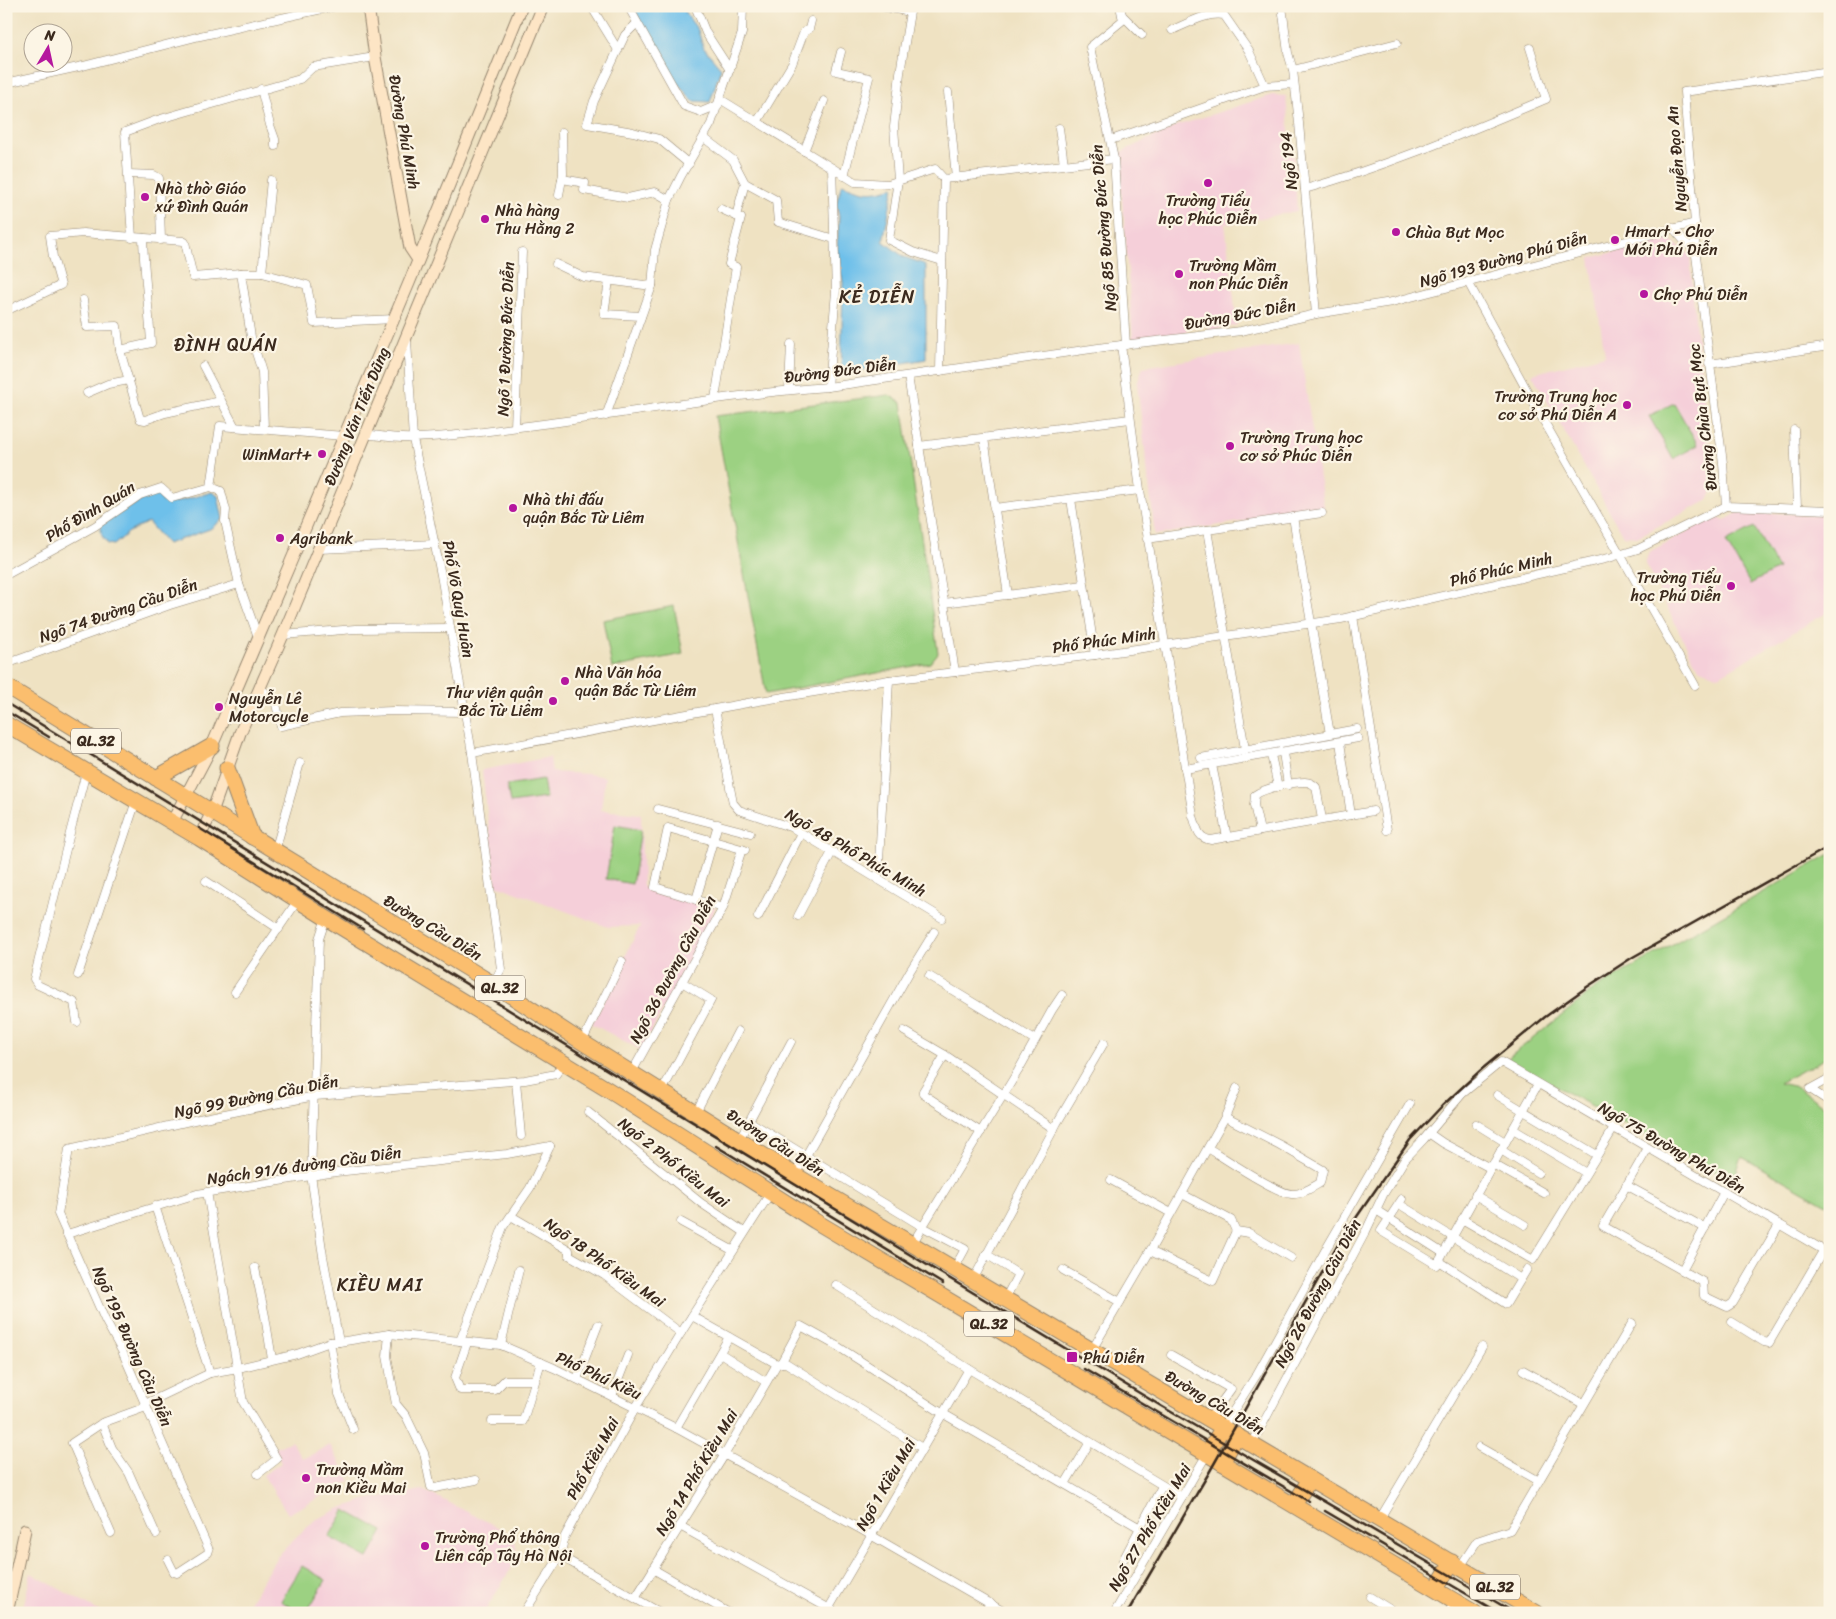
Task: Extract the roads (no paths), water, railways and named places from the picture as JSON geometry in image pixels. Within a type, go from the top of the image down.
[{"type":"highway","name":"Đường Cầu Diễn","points":[[6,686],[493,984],[795,1175],[1537,1613]]},
{"type":"highway","name":"QL.32","points":[[6,724],[199,838],[658,1121],[816,1221],[1436,1589],[1452,1607],[1475,1613]]},
{"type":"highway","points":[[156,778],[212,746]]},
{"type":"highway","points":[[227,768],[252,837]]},
{"type":"highway","points":[[658,1121],[667,1094]]},
{"type":"highway","points":[[1207,1454],[1223,1427]]},
{"type":"highway","points":[[1222,1463],[1237,1436]]},
{"type":"highway","points":[[1294,1505],[1310,1479]]},
{"type":"highway","points":[[1436,1589],[1456,1565]]},
{"type":"main road","name":"Đường Phú Minh","points":[[368,6],[375,57],[410,248],[418,260]]},
{"type":"main road","name":"Đường Văn Tiến Dũng","points":[[172,822],[212,746],[394,319],[522,6]]},
{"type":"main road","name":"Đường Văn Tiến Dũng","points":[[199,838],[212,812],[227,768],[260,687],[543,6]]},
{"type":"main road","points":[[7,1613],[25,1530]]},
{"type":"street","points":[[6,83],[84,66],[200,36],[336,6]]},
{"type":"street","points":[[591,6],[618,50]]},
{"type":"street","points":[[628,6],[684,106],[701,112],[719,102]]},
{"type":"street","points":[[695,6],[706,33],[730,70]]},
{"type":"street","points":[[606,416],[652,286],[655,250],[669,200],[712,124],[742,33],[743,6]]},
{"type":"street","points":[[881,6],[910,12],[894,127],[898,180],[889,240],[914,252],[942,261]]},
{"type":"street","points":[[1120,6],[1122,15],[1142,35]]},
{"type":"street","name":"Ngõ 194","points":[[1282,6],[1288,54],[1293,70],[1316,314]]},
{"type":"street","name":"Ngõ 85 Đường Đức Diễn","points":[[1122,15],[1123,20],[1090,47],[1114,159],[1130,419],[1147,539],[1193,816],[1199,834],[1203,839],[1211,840],[1227,837]]},
{"type":"street","points":[[1172,30],[1200,18],[1224,15],[1249,51],[1265,86]]},
{"type":"street","points":[[757,122],[792,64],[804,32],[809,28],[811,21]]},
{"type":"street","points":[[637,23],[625,35],[594,101],[587,124],[660,139],[689,164]]},
{"type":"street","points":[[1293,70],[1397,43]]},
{"type":"street","points":[[1305,190],[1393,161],[1546,99],[1530,48]]},
{"type":"street","points":[[842,52],[836,71],[870,78],[844,176]]},
{"type":"street","points":[[132,238],[125,132],[157,120],[300,78],[313,67],[375,57]]},
{"type":"street","name":"Nguyễn Đạo An","points":[[1695,223],[1684,92],[1830,71]]},
{"type":"street","points":[[1111,140],[1265,86],[1294,84]]},
{"type":"street","points":[[261,89],[275,139],[275,146]]},
{"type":"street","points":[[948,92],[956,178]]},
{"type":"street","points":[[804,151],[824,101]]},
{"type":"street","points":[[719,102],[757,122],[855,182],[888,184],[935,169],[944,179],[940,371]]},
{"type":"street","points":[[1059,128],[1064,164]]},
{"type":"street","points":[[559,195],[564,174],[562,132]]},
{"type":"street","points":[[704,138],[733,160],[744,183],[776,200],[778,222],[834,239]]},
{"type":"street","points":[[944,179],[1114,159]]},
{"type":"street","points":[[828,387],[836,291],[832,168]]},
{"type":"street","points":[[129,174],[154,175],[159,178],[161,240]]},
{"type":"street","points":[[562,179],[585,183],[584,190],[628,198],[655,192],[669,200]]},
{"type":"street","points":[[262,273],[271,180]]},
{"type":"street","points":[[736,216],[744,183]]},
{"type":"street","points":[[716,398],[736,267],[729,264],[741,218],[721,208]]},
{"type":"street","name":"Ngõ 193 Đường Phú Diễn","points":[[1316,314],[1392,302],[1695,223]]},
{"type":"street","name":"Đường Chùa Bụt Mọc","points":[[1695,223],[1695,248],[1723,463],[1726,506],[1830,510]]},
{"type":"street","points":[[1673,228],[1687,244],[1695,248]]},
{"type":"street","points":[[6,311],[61,285],[55,267],[50,236],[83,232],[132,238],[183,241],[185,242],[193,277],[262,273],[307,285],[314,323],[394,319]]},
{"type":"street","points":[[120,350],[151,343],[149,305],[144,271],[143,238]]},
{"type":"street","name":"Ngõ 1 Đường Đức Diễn","points":[[515,428],[522,252]]},
{"type":"street","points":[[556,264],[583,277],[652,286]]},
{"type":"street","points":[[241,273],[251,337],[262,372],[264,429]]},
{"type":"street","points":[[609,280],[604,314],[641,316]]},
{"type":"street","points":[[1468,282],[1538,411],[1695,685]]},
{"type":"street","points":[[83,300],[87,327],[117,326],[120,350],[139,416],[142,420],[221,401]]},
{"type":"street","name":"Đường Đức Diễn","points":[[365,434],[413,439],[515,428],[606,416],[716,398],[828,387],[1124,345],[1241,331],[1316,314]]},
{"type":"street","name":"Phố Võ Quý Huân","points":[[406,336],[413,439],[435,544],[472,753],[501,969],[493,984]]},
{"type":"street","points":[[789,390],[791,344]]},
{"type":"street","points":[[1709,364],[1830,346]]},
{"type":"street","points":[[203,366],[235,427]]},
{"type":"street","points":[[908,376],[955,672]]},
{"type":"street","points":[[87,393],[108,384],[129,380]]},
{"type":"street","points":[[919,446],[1130,419]]},
{"type":"street","points":[[258,637],[239,584],[225,521],[226,510],[221,491],[212,487],[220,426],[344,436]]},
{"type":"street","points":[[1794,430],[1797,508]]},
{"type":"street","points":[[984,438],[1008,595]]},
{"type":"street","name":"Phố Đình Quán","points":[[6,576],[92,528],[140,495],[161,488],[172,498],[212,487]]},
{"type":"street","points":[[994,508],[1140,490]]},
{"type":"street","points":[[1071,500],[1095,655]]},
{"type":"street","name":"Phố Phúc Minh","points":[[472,753],[889,680],[1164,646],[1353,616],[1638,549],[1726,506]]},
{"type":"street","points":[[1147,539],[1322,513]]},
{"type":"street","points":[[1293,517],[1330,734]]},
{"type":"street","points":[[1207,530],[1245,749]]},
{"type":"street","points":[[319,548],[435,544]]},
{"type":"street","name":"Ngõ 74 Đường Cầu Diễn","points":[[6,664],[170,605],[239,584]]},
{"type":"street","points":[[944,602],[1084,585]]},
{"type":"street","points":[[1353,616],[1387,830]]},
{"type":"street","points":[[283,635],[356,629],[450,628]]},
{"type":"street","points":[[878,880],[889,680]]},
{"type":"street","points":[[260,687],[276,704],[281,726],[340,713],[393,711],[465,712]]},
{"type":"street","name":"Ngõ 48 Phố Phúc Minh","points":[[715,709],[733,803],[739,810],[768,818],[801,832],[942,918]]},
{"type":"street","points":[[1201,758],[1357,729]]},
{"type":"street","points":[[1185,769],[1272,755],[1358,738]]},
{"type":"street","points":[[1340,742],[1351,815]]},
{"type":"street","points":[[1283,753],[1288,785]]},
{"type":"street","points":[[1272,755],[1278,787]]},
{"type":"street","points":[[275,851],[300,763]]},
{"type":"street","points":[[1212,765],[1227,837],[1374,811]]},
{"type":"street","points":[[77,1022],[74,1002],[38,985],[34,979],[86,772]]},
{"type":"street","points":[[1260,830],[1254,805],[1255,795],[1259,792],[1278,787],[1305,782],[1311,783],[1316,787],[1322,820]]},
{"type":"street","points":[[78,975],[136,801]]},
{"type":"street","points":[[658,809],[750,832]]},
{"type":"street","points":[[696,900],[718,824]]},
{"type":"street","points":[[714,840],[668,828],[655,887],[723,908]]},
{"type":"street","points":[[758,917],[801,832]]},
{"type":"street","name":"Ngõ 36 Đường Cầu Diễn","points":[[632,1072],[723,908],[744,850],[714,840]]},
{"type":"street","points":[[798,916],[832,852]]},
{"type":"street","points":[[206,881],[279,929]]},
{"type":"street","points":[[235,992],[298,900]]},
{"type":"street","points":[[326,918],[319,939],[311,1175],[323,1256],[339,1342]]},
{"type":"street","points":[[795,1175],[934,932]]},
{"type":"street","points":[[582,1042],[622,962]]},
{"type":"street","points":[[929,976],[1035,1040]]},
{"type":"street","points":[[667,1094],[711,1000],[682,982]]},
{"type":"street","points":[[912,1244],[1004,1096],[1062,995]]},
{"type":"street","points":[[696,1112],[738,1031]]},
{"type":"street","points":[[904,1031],[945,1055],[1054,1129]]},
{"type":"street","points":[[739,1140],[791,1042]]},
{"type":"street","points":[[973,1280],[1054,1129],[1104,1044]]},
{"type":"street","points":[[945,1055],[923,1094],[981,1132]]},
{"type":"street","name":"Ngõ 75 Đường Phú Diễn","points":[[1430,1134],[1462,1094],[1501,1062],[1827,1253]]},
{"type":"street","name":"Ngõ 99 Đường Cầu Diễn","points":[[69,1149],[194,1120],[315,1096],[516,1081],[556,1074],[563,1063]]},
{"type":"street","points":[[1830,1078],[1810,1088],[1830,1102]]},
{"type":"street","points":[[516,1081],[521,1136]]},
{"type":"street","points":[[1521,1279],[1453,1236],[1400,1201],[1381,1231],[1436,1265],[1439,1261],[1453,1236],[1475,1195],[1538,1084]]},
{"type":"street","points":[[1092,1350],[1208,1148],[1225,1117],[1237,1088]]},
{"type":"street","points":[[1497,1095],[1597,1155]]},
{"type":"street","points":[[1223,1427],[1257,1374],[1410,1104]]},
{"type":"street","name":"Ngõ 2 Phố Kiều Mai","points":[[588,1112],[700,1203],[744,1232]]},
{"type":"street","points":[[1208,1148],[1276,1189],[1293,1194],[1307,1190],[1320,1183],[1322,1170],[1225,1117]]},
{"type":"street","points":[[749,1121],[923,1227],[965,1249],[954,1269]]},
{"type":"street","points":[[1476,1124],[1505,1142]]},
{"type":"street","points":[[1462,1219],[1532,1260],[1614,1128]]},
{"type":"street","points":[[1513,1129],[1586,1174]]},
{"type":"street","points":[[1376,1210],[1405,1159],[1430,1134],[1443,1143],[1544,1193]]},
{"type":"street","name":"Ngách 91/6 đường Cầu Diễn","points":[[67,1234],[155,1206],[207,1192],[311,1175],[507,1154],[550,1146],[530,1188],[511,1216]]},
{"type":"street","points":[[1648,1148],[1603,1226],[1703,1282],[1704,1296],[1727,1307],[1733,1302],[1780,1225]]},
{"type":"street","name":"Ngõ 195 Đường Cầu Diễn","points":[[69,1149],[58,1214],[105,1320],[122,1351],[209,1550],[208,1554],[178,1573],[174,1572],[168,1560]]},
{"type":"street","points":[[1501,1150],[1538,1173]]},
{"type":"street","points":[[1111,1180],[1171,1213]]},
{"type":"street","points":[[1626,1185],[1705,1228]]},
{"type":"street","points":[[207,1192],[243,1402],[277,1459],[258,1474]]},
{"type":"street","name":"Phố Kiều Mai","points":[[524,1613],[560,1556],[565,1536],[680,1332],[771,1192]]},
{"type":"street","points":[[1682,1270],[1724,1192]]},
{"type":"street","points":[[1150,1251],[1213,1281],[1236,1231],[1231,1220],[1182,1194]]},
{"type":"street","points":[[1475,1195],[1525,1225]]},
{"type":"street","points":[[155,1206],[210,1373]]},
{"type":"street","name":"Ngõ 26 Đường Cầu Diễn","points":[[1252,1444],[1376,1210],[1443,1253]]},
{"type":"street","points":[[511,1216],[503,1227],[464,1342],[455,1378],[460,1390],[495,1390],[505,1380],[535,1380]]},
{"type":"street","name":"Ngõ 18 Phố Kiều Mai","points":[[511,1216],[558,1242],[569,1250],[569,1255],[604,1276],[680,1332]]},
{"type":"street","points":[[681,1222],[732,1250]]},
{"type":"street","points":[[1236,1231],[1249,1233],[1291,1258]]},
{"type":"street","points":[[1732,1322],[1764,1342],[1769,1343],[1827,1253]]},
{"type":"street","points":[[986,1254],[1018,1274],[1005,1299]]},
{"type":"street","points":[[1439,1261],[1506,1304],[1526,1269]]},
{"type":"street","points":[[254,1268],[266,1316],[272,1359]]},
{"type":"street","points":[[501,1345],[519,1270]]},
{"type":"street","points":[[1063,1270],[1120,1302]]},
{"type":"street","points":[[836,1285],[1182,1497]]},
{"type":"street","points":[[692,1316],[779,1364],[786,1363],[922,1448]]},
{"type":"street","points":[[1456,1565],[1477,1541],[1510,1530],[1582,1404],[1632,1323]]},
{"type":"street","points":[[577,1379],[598,1325]]},
{"type":"street","name":"Ngõ 1A Phố Kiều Mai","points":[[636,1597],[725,1454],[766,1382],[801,1326],[837,1346],[942,1413]]},
{"type":"street","points":[[389,1334],[387,1356],[396,1404],[406,1416],[424,1453],[431,1487],[435,1488],[476,1480]]},
{"type":"street","name":"Phố Phú Kiều","points":[[111,1533],[72,1443],[102,1423],[145,1405],[210,1373],[297,1354],[330,1342],[389,1334],[501,1345],[541,1362],[636,1407],[725,1454],[872,1535],[1006,1613]]},
{"type":"street","points":[[676,1428],[729,1338]]},
{"type":"street","points":[[330,1342],[339,1394],[353,1429]]},
{"type":"street","points":[[1379,1520],[1482,1348]]},
{"type":"street","points":[[720,1353],[766,1382]]},
{"type":"street","points":[[612,1396],[628,1355]]},
{"type":"street","points":[[1171,1355],[1231,1389],[1209,1419]]},
{"type":"street","points":[[492,1421],[523,1421],[541,1362]]},
{"type":"street","name":"Ngõ 1 Kiều Mai","points":[[827,1610],[969,1368]]},
{"type":"street","points":[[1522,1370],[1582,1404]]},
{"type":"street","points":[[942,1413],[1140,1528]]},
{"type":"street","points":[[102,1423],[112,1448],[129,1472],[156,1534]]},
{"type":"street","points":[[1064,1484],[1090,1442]]},
{"type":"street","points":[[1479,1447],[1539,1480]]},
{"type":"street","name":"Ngõ 27 Phố Kiều Mai","points":[[1114,1613],[1207,1454]]},
{"type":"street","points":[[1122,1560],[1162,1486]]},
{"type":"street","points":[[680,1526],[827,1610],[837,1613]]},
{"type":"street","points":[[560,1556],[662,1613]]},
{"type":"street","points":[[654,1569],[729,1613]]},
{"type":"street","points":[[1370,1597],[1396,1613]]},
{"type":"street","points":[[985,1613],[990,1603]]},
{"type":"water","points":[[633,6],[683,6],[686,14],[698,30],[703,47],[721,68],[710,102],[693,101],[667,71],[648,38]]},
{"type":"water","points":[[842,184],[868,192],[894,187],[883,241],[904,257],[924,264],[926,268],[926,359],[841,374],[843,282],[837,249],[839,216],[836,204]]},
{"type":"water","points":[[212,492],[218,496],[223,519],[210,529],[167,544],[148,522],[129,532],[114,545],[108,544],[102,536],[100,525],[152,494],[157,494],[162,501],[177,502]]},
{"type":"railway","points":[[6,703],[1161,1406],[1515,1613]]},
{"type":"railway","points":[[6,711],[49,737]]},
{"type":"railway","points":[[199,828],[363,929]]},
{"type":"railway","points":[[1127,1613],[1340,1241],[1410,1140],[1442,1106],[1482,1069],[1545,1017],[1587,987],[1633,957],[1830,846]]},
{"type":"railway","points":[[716,1146],[943,1284]]},
{"type":"railway","points":[[1084,1369],[1308,1501]]},
{"type":"railway","points":[[1325,1511],[1499,1613]]},
{"type":"place","name":"Trường Tiểu học Phúc Diễn","points":[[1208,183]]},
{"type":"place","name":"Nhà thờ Giáo xứ Đình Quán","points":[[145,197]]},
{"type":"place","name":"Nhà hàng Thu Hằng 2","points":[[485,219]]},
{"type":"place","name":"Chùa Bụt Mọc","points":[[1396,232]]},
{"type":"place","name":"Hmart - Chợ Mới Phú Diễn","points":[[1615,240]]},
{"type":"place","name":"Trường Mầm non Phúc Diễn","points":[[1179,274]]},
{"type":"place","name":"Chợ Phú Diễn","points":[[1644,294]]},
{"type":"place","name":"Trường Trung học cơ sở Phú Diễn A","points":[[1627,405]]},
{"type":"place","name":"Trường Trung học cơ sở Phúc Diễn","points":[[1230,446]]},
{"type":"place","name":"WinMart+","points":[[322,454]]},
{"type":"place","name":"Nhà thi đấu quận Bắc Từ Liêm","points":[[513,508]]},
{"type":"place","name":"Agribank","points":[[280,538]]},
{"type":"place","name":"Trường Tiểu học Phú Diễn","points":[[1731,586]]},
{"type":"place","name":"Nhà Văn hóa quận Bắc Từ Liêm","points":[[565,681]]},
{"type":"place","name":"Thư viện quận Bắc Từ Liêm","points":[[553,701]]},
{"type":"place","name":"Nguyễn Lê Motorcycle","points":[[219,707]]},
{"type":"place","name":"Phú Diễn","points":[[1072,1357]]},
{"type":"place","name":"Trường Mầm non Kiều Mai","points":[[306,1478]]},
{"type":"place","name":"Trường Phổ thông Liên cấp Tây Hà Nội","points":[[425,1546]]},
{"type":"district","name":"KẺ DIỄN","points":[[877,296]]},
{"type":"district","name":"ĐÌNH QUÁN","points":[[226,345]]},
{"type":"district","name":"KIỀU MAI","points":[[380,1285]]}]
